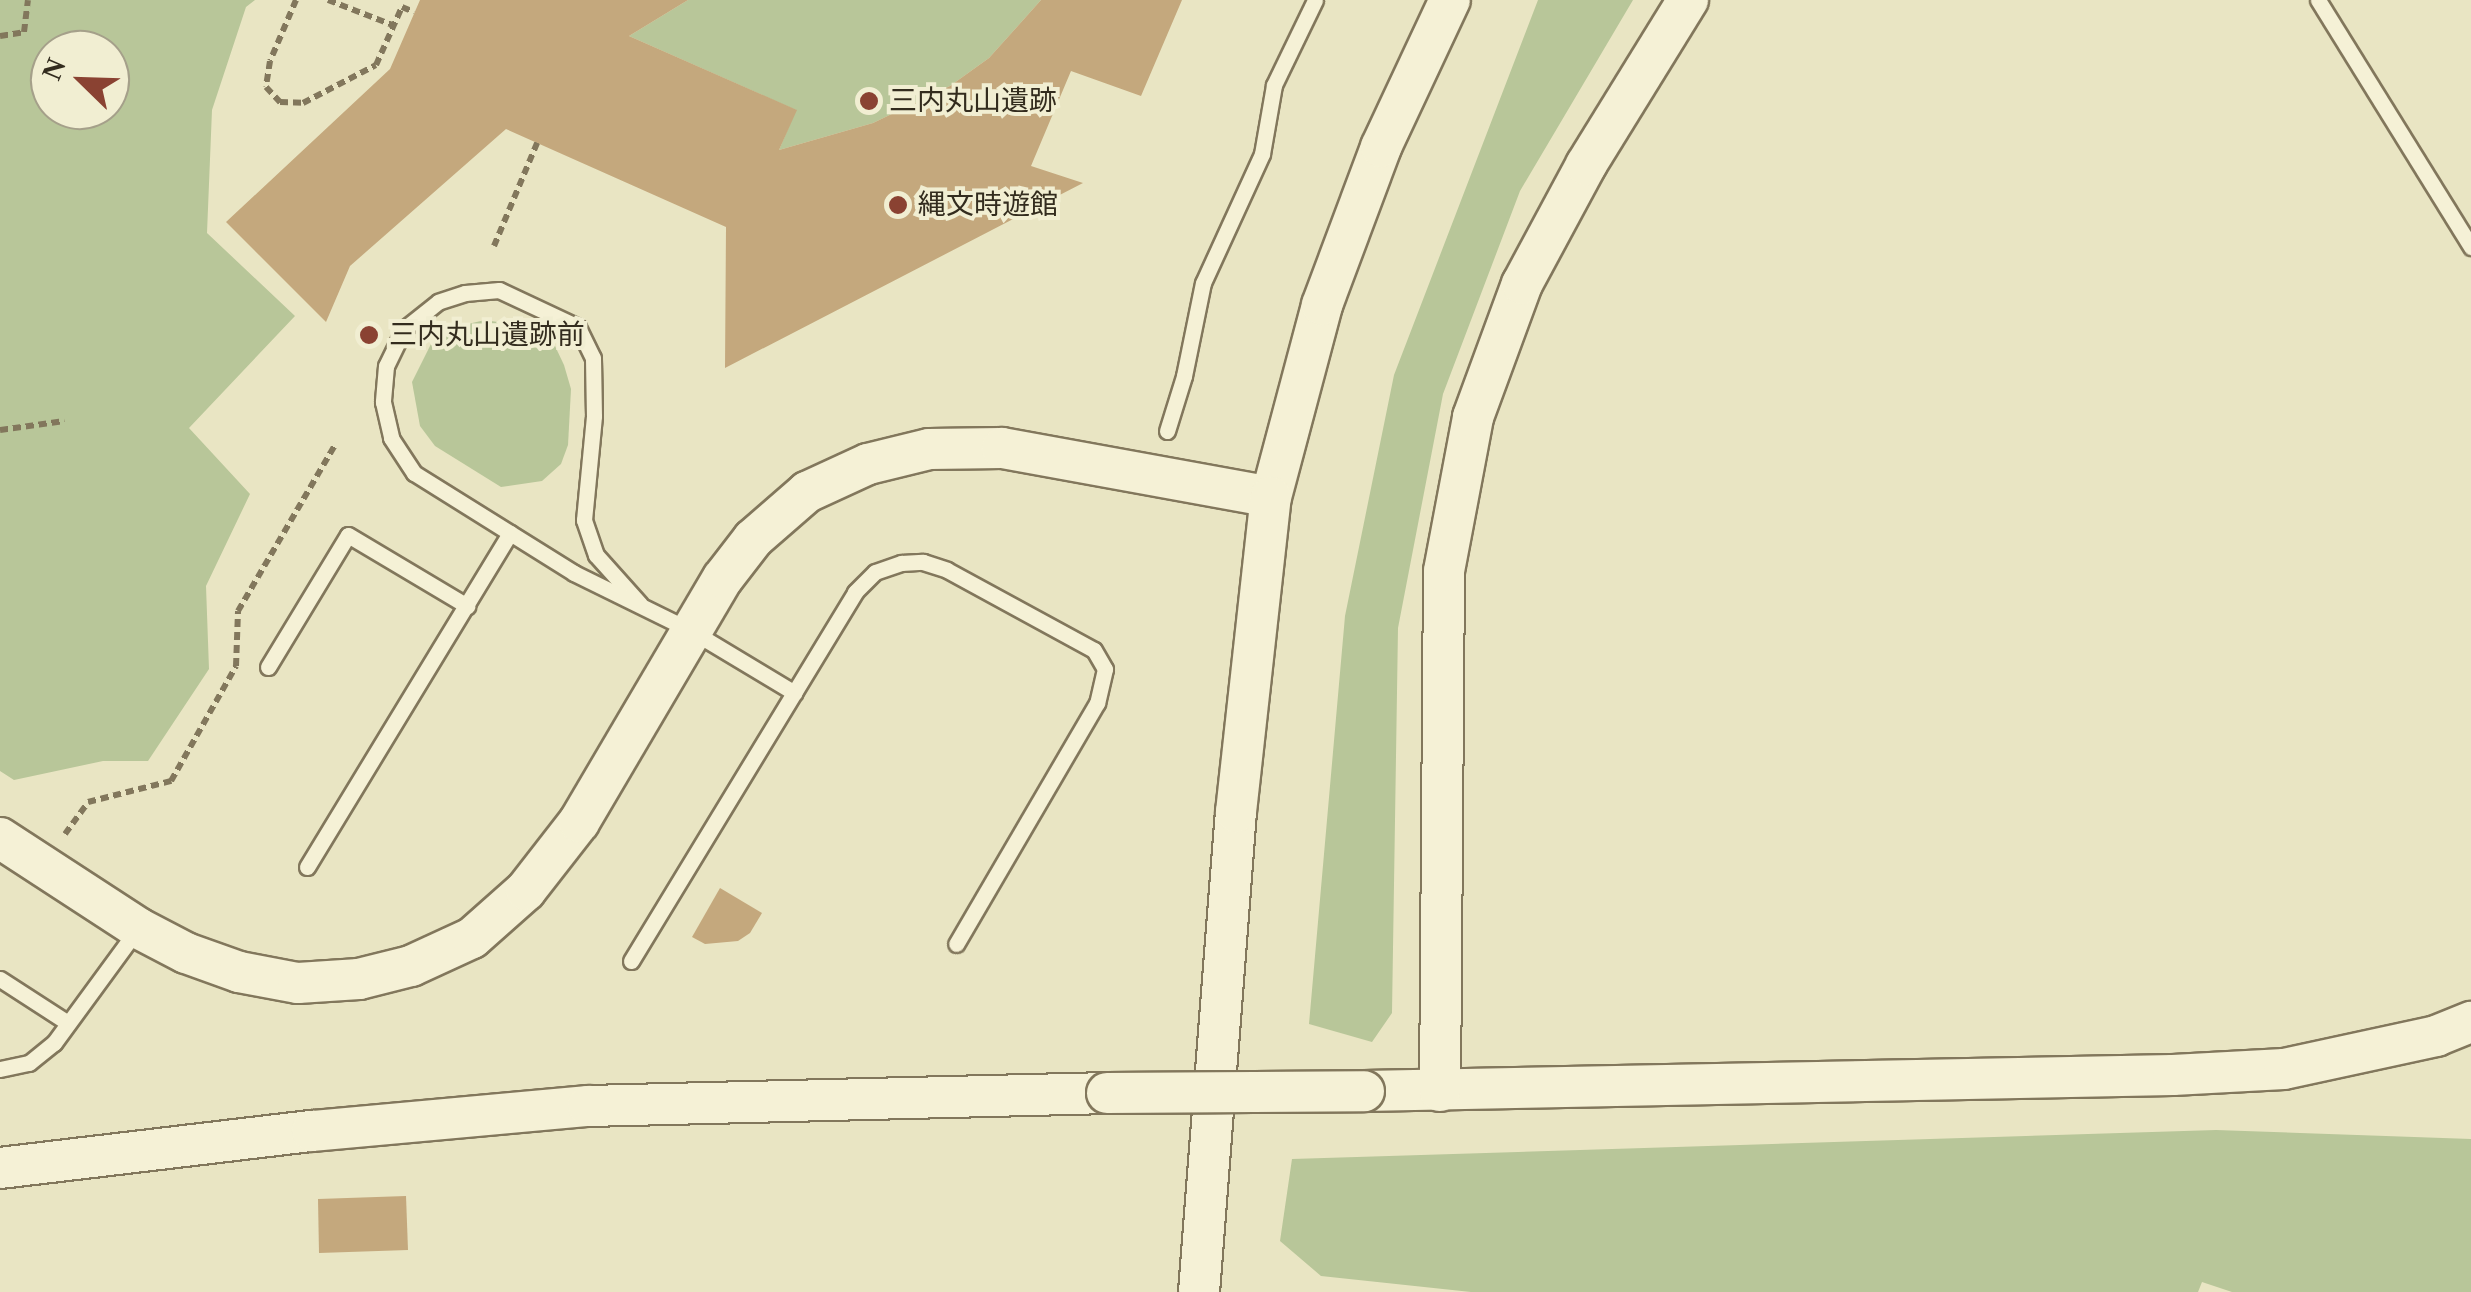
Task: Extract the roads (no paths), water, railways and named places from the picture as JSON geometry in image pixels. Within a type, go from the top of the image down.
[{"type":"street","points":[[1199,1292],[1236,812],[1272,496],[1322,305],[1381,146],[1450,0]]},
{"type":"street","points":[[1440,1091],[1444,571],[1473,417],[1522,284],[1586,165],[1688,0]]},
{"type":"street","points":[[0,838],[138,928],[186,953],[239,972],[298,983],[359,979],[411,966],[472,938],[526,890],[580,822],[690,630],[753,539],[807,492],[868,464],[929,449],[1002,448],[1272,496]]},
{"type":"street","points":[[0,1168],[312,1131],[588,1106],[1107,1093],[1440,1091],[2266,1070],[2436,1036],[2471,1022]]},
{"type":"lane","points":[[1167,431],[1184,376],[1204,283],[1262,154],[1274,86],[1314,0]]},
{"type":"lane","points":[[2318,0],[2471,247]]},
{"type":"lane","points":[[640,604],[596,555],[584,520],[594,416],[593,358],[578,327],[500,290],[464,293],[438,302],[404,329],[386,366],[384,402],[392,438],[414,473],[574,573],[690,630],[795,693]]},
{"type":"lane","points":[[307,867],[510,534]]},
{"type":"lane","points":[[268,668],[348,536],[467,606]]},
{"type":"lane","points":[[631,961],[855,592],[875,572],[901,562],[923,562],[947,570],[1094,650],[1105,669],[1097,702],[956,944]]},
{"type":"lane","points":[[0,1069],[29,1063],[54,1044],[138,928]]},
{"type":"lane","points":[[0,979],[68,1023]]},
{"type":"place","name":"三内丸山遺跡","points":[[869,101]]},
{"type":"place","name":"縄文時遊館","points":[[898,205]]},
{"type":"place","name":"三内丸山遺跡前","points":[[369,335]]}]
